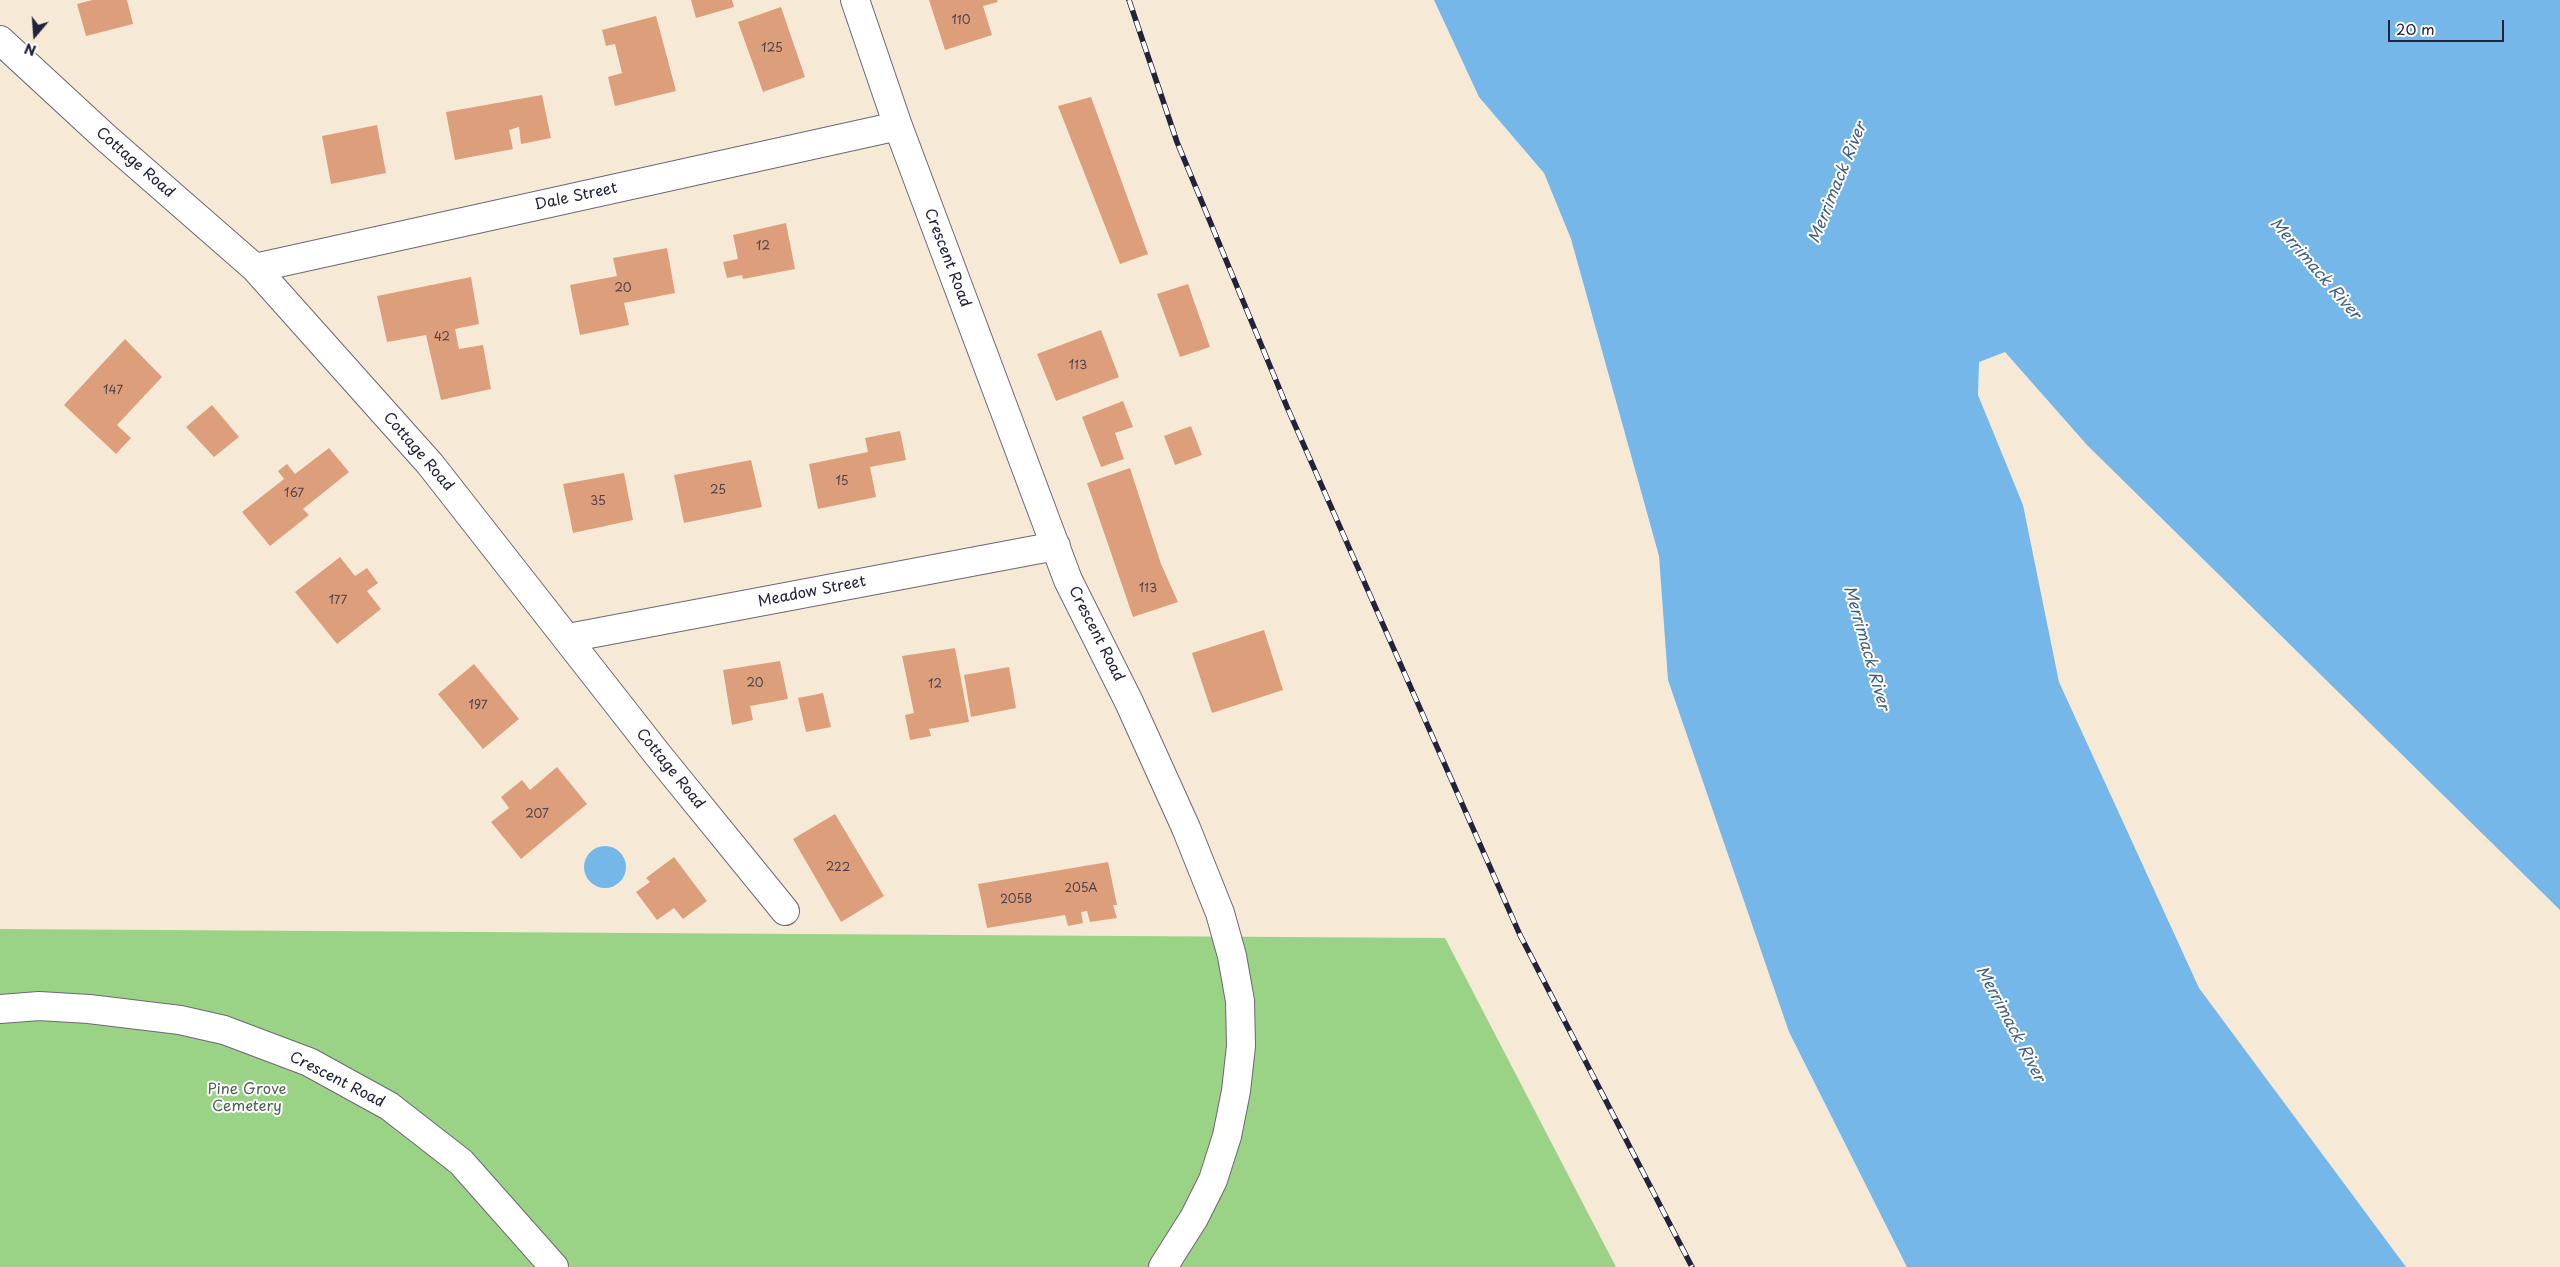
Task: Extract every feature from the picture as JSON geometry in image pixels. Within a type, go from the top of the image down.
[{"type":"street","name":"Crescent Road","points":[[855,0],[898,126],[1068,580],[1130,702],[1186,828],[1220,913],[1232,956],[1240,1001],[1241,1046],[1228,1136],[1213,1180],[1194,1218],[1163,1267]]},
{"type":"street","name":"Cottage Road","points":[[0,40],[105,137],[255,268],[430,464],[658,755],[786,911]]},
{"type":"street","name":"Dale Street","points":[[255,268],[898,126]]},
{"type":"street","name":"Meadow Street","points":[[568,638],[1056,546]]},
{"type":"street","name":"Crescent Road","points":[[0,1009],[39,1006],[89,1009],[180,1020],[224,1030],[309,1062],[389,1106],[461,1162],[554,1267]]},
{"type":"green space","name":"Pine Grove Cemetery","points":[[0,929],[1445,938],[1616,1267],[0,1267]]},
{"type":"water","name":"Merrimack River","points":[[1434,0],[2560,0],[2560,910],[2087,445],[2005,352],[1979,362],[1978,395],[2023,505],[2059,682],[2199,988],[2406,1267],[1907,1267],[1789,1032],[1668,680],[1659,556],[1571,239],[1544,173],[1479,97]]},
{"type":"water","points":[[605,846],[620,852],[626,867],[620,882],[605,888],[590,882],[584,867],[590,852]]},
{"type":"building","points":[[92,0],[127,0],[133,24],[86,36],[77,4]]},
{"type":"building","points":[[691,0],[732,0],[734,7],[696,18]]},
{"type":"building","points":[[929,0],[997,0],[998,2],[983,6],[992,35],[945,50]]},
{"type":"building","points":[[781,7],[805,77],[763,92],[738,22]]},
{"type":"building","points":[[656,16],[676,91],[615,106],[608,77],[622,73],[615,44],[606,46],[602,30]]},
{"type":"building","points":[[542,95],[551,138],[521,144],[519,127],[509,130],[513,149],[455,160],[446,112]]},
{"type":"building","points":[[1091,97],[1148,254],[1120,264],[1058,106]]},
{"type":"building","points":[[377,125],[386,173],[331,184],[322,136]]},
{"type":"building","points":[[786,223],[795,269],[743,279],[742,275],[727,278],[723,262],[738,259],[733,235]]},
{"type":"building","points":[[667,248],[675,293],[624,303],[629,325],[580,335],[570,285],[617,276],[613,258]]},
{"type":"building","points":[[471,277],[479,324],[455,329],[459,349],[483,345],[491,389],[441,400],[426,335],[387,342],[377,296]]},
{"type":"building","points":[[1188,284],[1210,347],[1180,357],[1157,294]]},
{"type":"building","points":[[1101,330],[1119,377],[1056,401],[1037,354]]},
{"type":"building","points":[[125,339],[162,377],[117,425],[131,438],[116,454],[64,405]]},
{"type":"building","points":[[1123,401],[1133,427],[1115,433],[1124,459],[1101,467],[1082,417]]},
{"type":"building","points":[[212,405],[239,437],[214,457],[186,427]]},
{"type":"building","points":[[1191,426],[1202,455],[1175,465],[1164,436]]},
{"type":"building","points":[[900,431],[906,460],[870,467],[876,497],[818,509],[809,464],[868,452],[865,438]]},
{"type":"building","points":[[329,448],[349,472],[303,509],[309,515],[270,546],[242,512],[284,479],[278,471],[287,464],[295,474]]},
{"type":"building","points":[[751,460],[762,507],[684,523],[674,475]]},
{"type":"building","points":[[1130,468],[1161,564],[1178,602],[1133,617],[1087,483]]},
{"type":"building","points":[[624,473],[633,520],[573,533],[563,484]]},
{"type":"building","points":[[340,557],[355,576],[367,568],[378,583],[367,591],[381,609],[337,644],[295,592]]},
{"type":"building","points":[[1264,630],[1283,690],[1212,713],[1192,653]]},
{"type":"building","points":[[955,648],[969,722],[929,729],[931,736],[910,740],[905,715],[914,713],[902,656]]},
{"type":"building","points":[[780,661],[788,699],[750,706],[753,720],[732,725],[723,670]]},
{"type":"building","points":[[474,664],[519,719],[483,749],[438,694]]},
{"type":"building","points":[[1009,667],[1016,708],[971,717],[964,675]]},
{"type":"building","points":[[823,693],[831,727],[806,732],[798,698]]},
{"type":"building","points":[[557,767],[587,804],[521,859],[491,822],[509,808],[501,797],[522,780],[530,790]]},
{"type":"building","points":[[835,814],[884,896],[841,922],[793,839]]},
{"type":"building","points":[[674,857],[707,901],[683,919],[674,908],[657,920],[636,892],[650,882],[646,878]]},
{"type":"building","points":[[1108,862],[1117,905],[1113,905],[1117,918],[1090,922],[1087,911],[1081,912],[1083,923],[1068,926],[1065,915],[987,928],[978,884]]},
{"type":"railway","points":[[1129,0],[1177,142],[1287,407],[1520,935],[1692,1267]]}]
